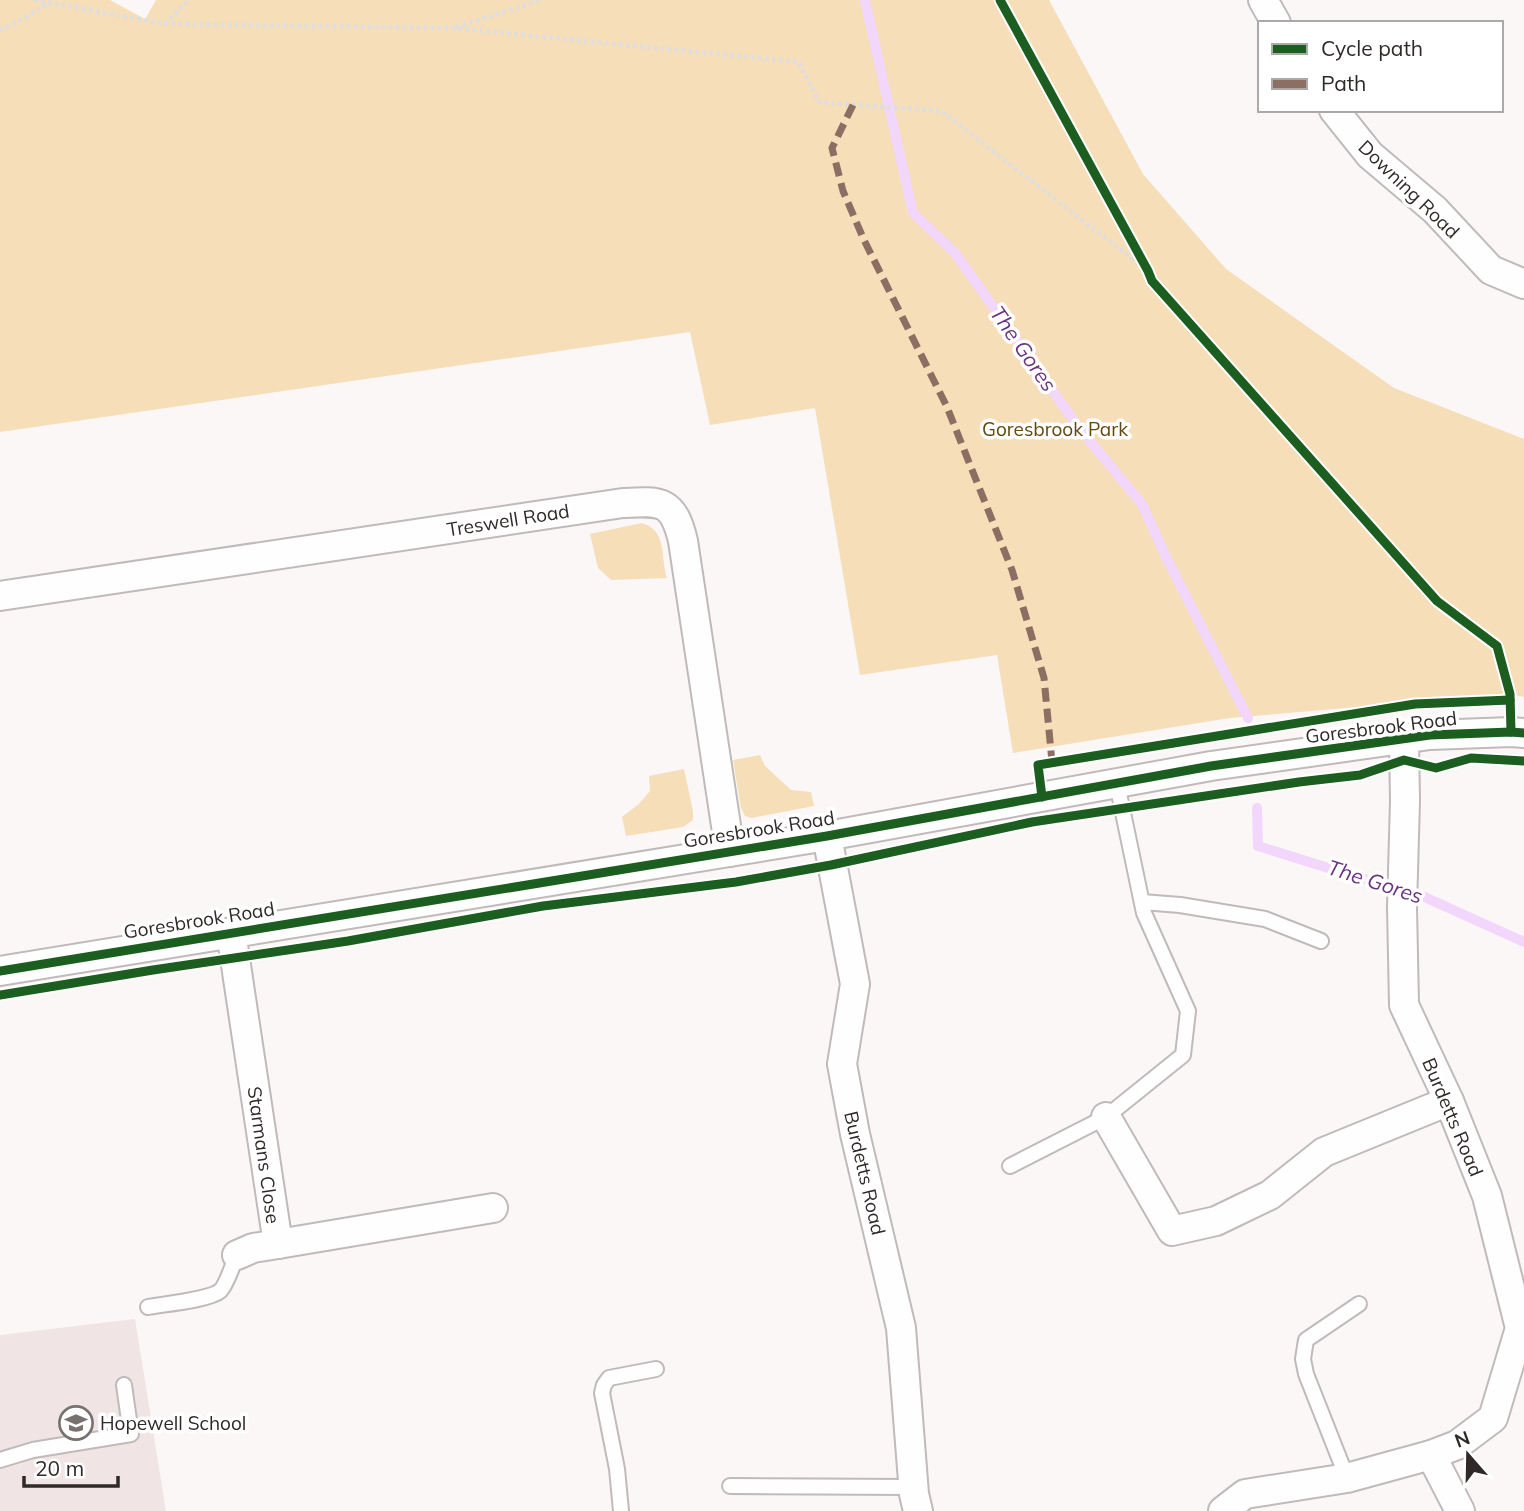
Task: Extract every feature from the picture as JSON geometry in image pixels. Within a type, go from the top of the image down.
[{"type":"street","points":[[1263,0],[1275,21]]},
{"type":"street","name":"Downing Road","points":[[1336,112],[1370,155],[1435,210],[1491,270],[1524,284]]},
{"type":"street","name":"Treswell Road","points":[[0,596],[623,503],[648,502],[666,506],[678,520],[682,541],[730,852]]},
{"type":"street","name":"Goresbrook Road","points":[[0,971],[827,836],[1211,766],[1404,739],[1457,734],[1524,733]]},
{"type":"street","name":"Burdetts Road","points":[[1223,1511],[1245,1494],[1347,1478],[1432,1455],[1457,1445],[1493,1418],[1522,1328],[1487,1196],[1449,1101],[1404,1005],[1404,739]]},
{"type":"street","name":"Burdetts Road","points":[[827,836],[855,984],[842,1064],[855,1134],[901,1328],[916,1499]]},
{"type":"street","name":"Starmans Close","points":[[231,932],[278,1244],[493,1208]]},
{"type":"street","points":[[1106,1117],[1172,1231],[1216,1221],[1270,1195],[1324,1152],[1449,1101]]},
{"type":"street","points":[[237,1255],[253,1248],[278,1244]]},
{"type":"street","points":[[1432,1455],[1460,1511]]},
{"type":"lane","points":[[1010,1166],[1106,1117],[1183,1055],[1188,1011],[1144,913],[1117,784]]},
{"type":"lane","points":[[1142,902],[1180,905],[1265,919],[1321,941]]},
{"type":"lane","points":[[148,1307],[209,1296],[220,1291],[237,1255]]},
{"type":"lane","points":[[1347,1478],[1306,1374],[1303,1359],[1306,1340],[1359,1304]]},
{"type":"lane","points":[[621,1511],[617,1469],[602,1393],[609,1378],[656,1369]]},
{"type":"lane","points":[[0,1460],[33,1450],[131,1434],[124,1385]]},
{"type":"lane","points":[[730,1486],[916,1499]]},
{"type":"path","points":[[34,0],[165,24],[452,28],[799,62],[819,102],[941,111],[1148,271]]},
{"type":"path","points":[[165,24],[189,0]]},
{"type":"path","points":[[452,28],[541,0]]},
{"type":"path","points":[[0,30],[47,3]]},
{"type":"path","points":[[1135,247],[1152,281]]},
{"type":"shaded area","name":"Hopewell School","points":[[135,1319],[166,1511],[0,1511],[0,1335]]},
{"type":"green space","name":"Goresbrook Park","points":[[0,0],[110,0],[145,19],[156,0],[1049,0],[1143,174],[1226,269],[1394,388],[1524,439],[1524,697],[1510,694],[1230,718],[1013,753],[997,655],[860,675],[815,408],[710,425],[690,332],[0,432]]},
{"type":"green space","points":[[642,523],[656,532],[659,538],[667,578],[611,580],[598,568],[590,534]]},
{"type":"green space","points":[[760,755],[765,766],[791,790],[811,792],[814,806],[751,818],[745,816],[741,808],[733,760]]},
{"type":"green space","points":[[684,769],[693,820],[683,827],[626,836],[622,817],[650,791],[649,776]]},
{"type":"waterway","name":"The Gores","points":[[865,0],[913,213],[955,253],[1079,428],[1142,504],[1248,718]]},
{"type":"waterway","name":"The Gores","points":[[1257,808],[1258,846],[1409,890],[1524,942]]},
{"type":"marked path","points":[[853,105],[832,148],[843,191],[864,240],[947,407],[1012,570],[1044,678],[1052,762]]},
{"type":"cycle path","points":[[1000,0],[1152,281],[1437,601],[1497,646],[1510,694],[1511,732]]},
{"type":"cycle path","points":[[1042,797],[1038,765],[1415,704],[1510,700]]},
{"type":"cycle path","points":[[0,971],[827,836],[1211,766],[1430,735],[1524,733]]},
{"type":"cycle path","points":[[0,995],[348,941],[543,906],[736,882],[831,865],[1032,822],[1360,775],[1404,760],[1436,768],[1471,758],[1524,761]]},
{"type":"place","name":"Hopewell School","points":[[76,1423]]}]
